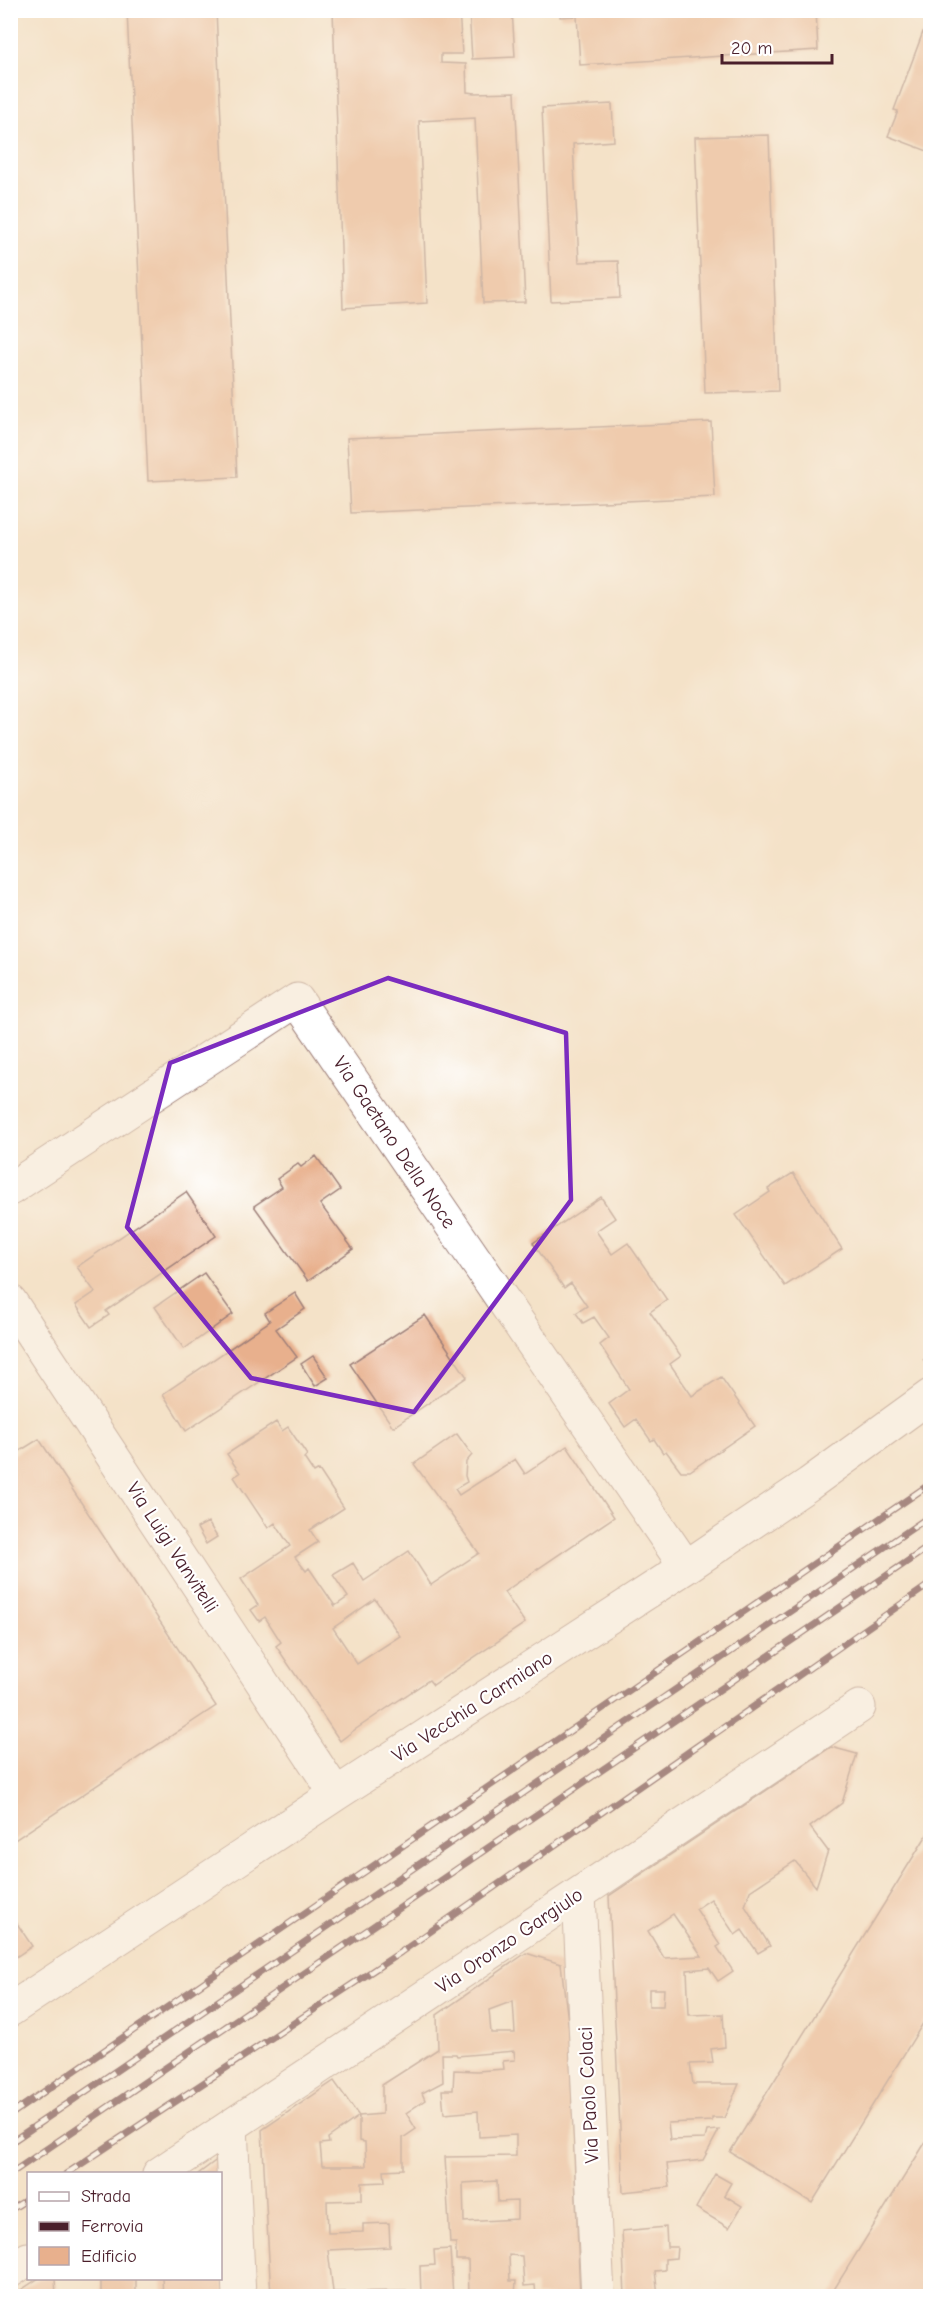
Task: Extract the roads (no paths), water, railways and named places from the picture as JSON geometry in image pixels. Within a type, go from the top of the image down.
[{"type":"street","name":"Via Gaetano Della Noce","points":[[10,1189],[297,1000],[686,1567]]},
{"type":"street","name":"Via Luigi Vanvitelli","points":[[10,1300],[336,1794]]},
{"type":"street","name":"Via Vecchia Carmiano","points":[[10,2010],[336,1794],[686,1567],[809,1484],[930,1396]]},
{"type":"street","name":"Via Oronzo Gargiulo","points":[[162,2172],[859,1707]]},
{"type":"street","name":"Via Paolo Colaci","points":[[579,1894],[598,2296]]},
{"type":"street","points":[[231,2126],[239,2296]]},
{"type":"street","points":[[10,2271],[27,2260]]},
{"type":"railway","points":[[10,2115],[930,1484]]},
{"type":"railway","points":[[10,2143],[930,1516]]},
{"type":"railway","points":[[10,2174],[930,1546]]},
{"type":"railway","points":[[69,2172],[401,1952],[930,1584]]},
{"type":"railway","points":[[10,2210],[27,2200]]}]
